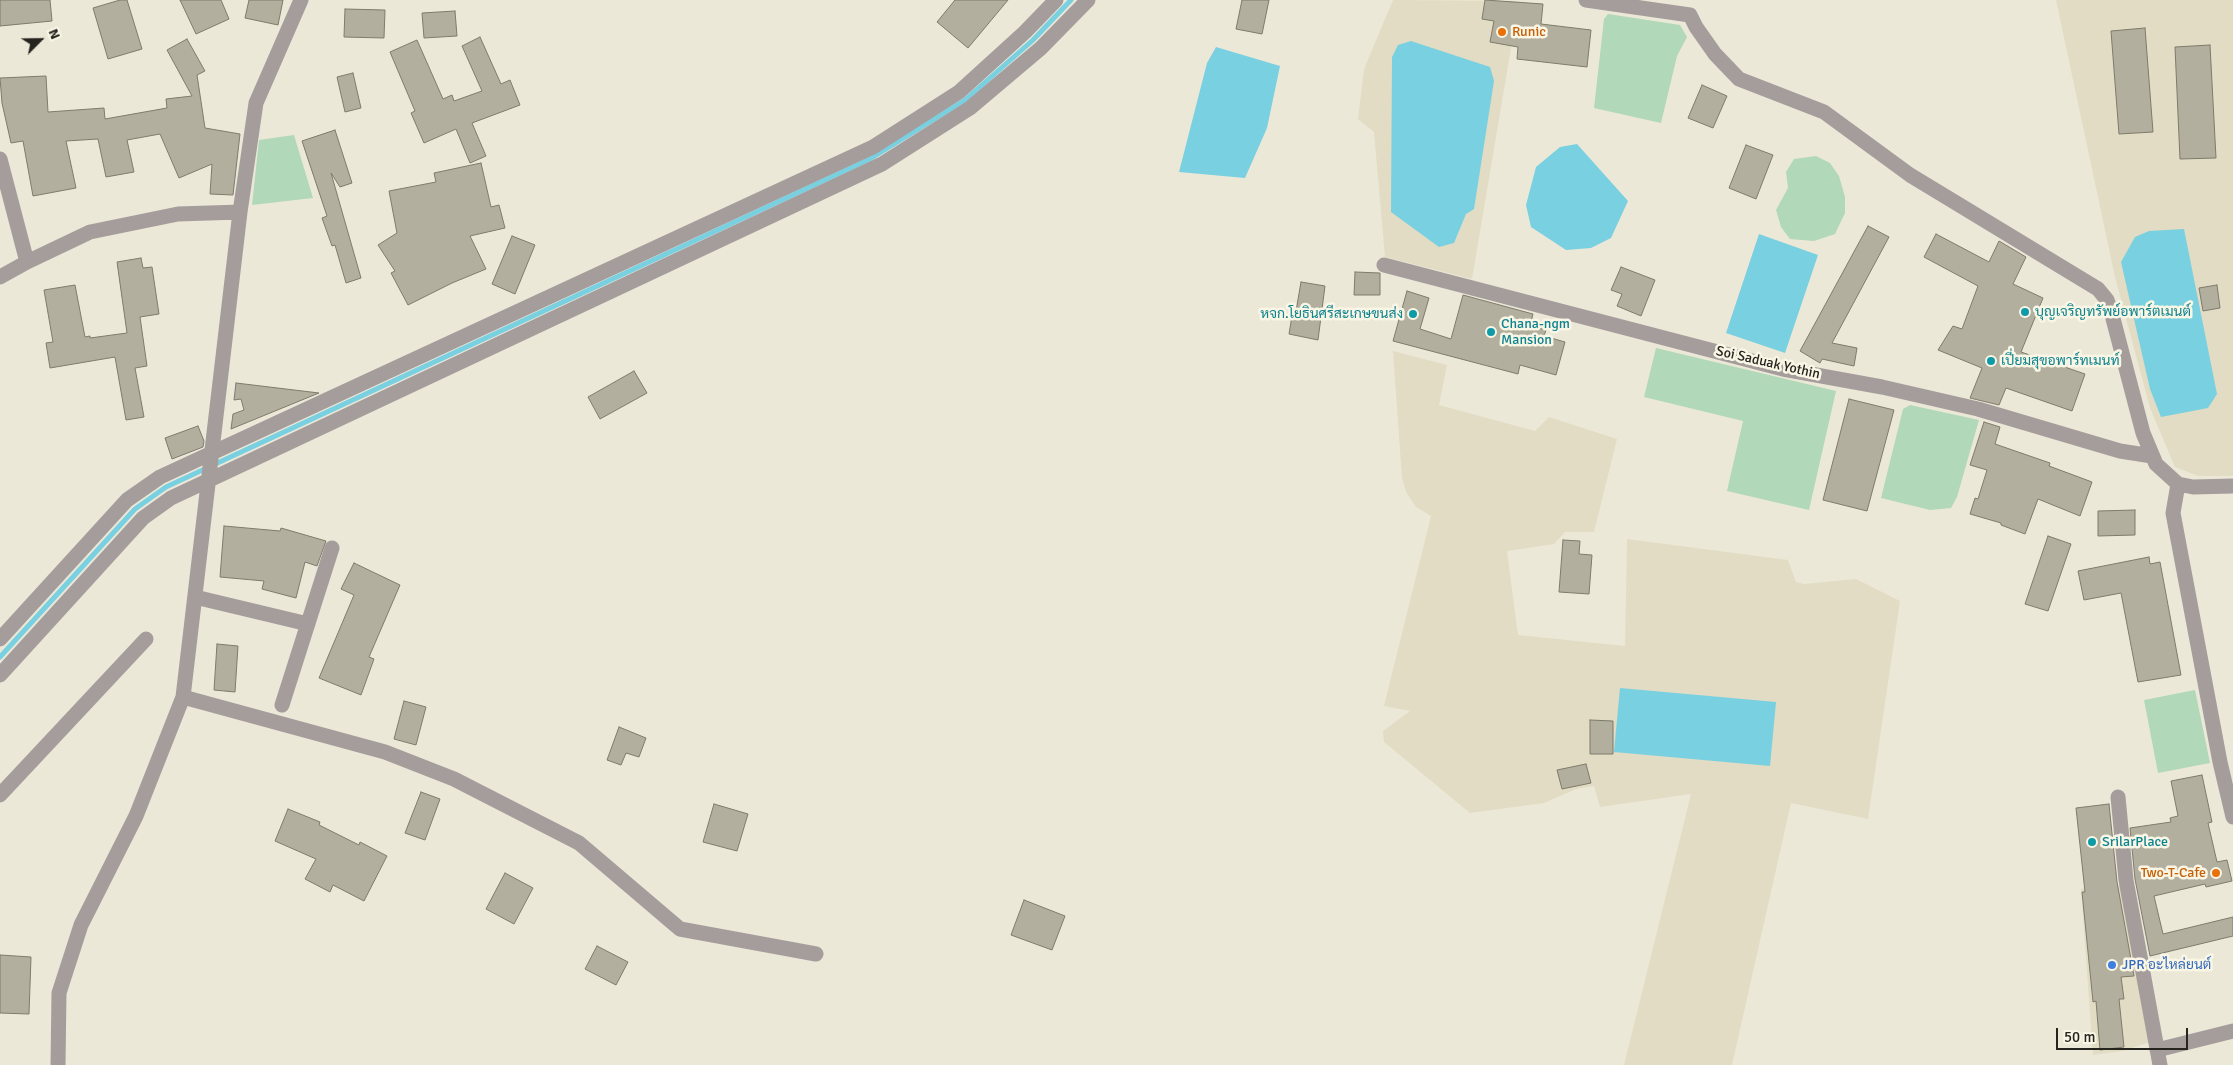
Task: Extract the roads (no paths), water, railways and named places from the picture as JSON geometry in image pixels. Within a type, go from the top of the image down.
[{"type":"street","points":[[58,1065],[59,993],[81,926],[136,816],[183,697],[240,212],[256,103],[301,0]]},
{"type":"street","points":[[0,675],[143,518],[209,467],[873,147],[959,92],[1025,32],[1056,0]]},
{"type":"street","points":[[0,639],[127,500],[160,477],[209,467],[882,164],[970,108],[1041,48],[1088,0]]},
{"type":"street","points":[[1586,0],[1690,15],[1715,54],[1739,79],[1824,112],[1910,175],[2098,289],[2107,300],[2111,311],[2143,432],[2152,456],[2164,472],[2178,484],[2193,487],[2233,486]]},
{"type":"street","points":[[0,159],[27,262]]},
{"type":"street","points":[[0,278],[27,262],[90,232],[178,214],[240,212]]},
{"type":"street","name":"Soi Saduak Yothin","points":[[1384,266],[1783,369],[1882,387],[1968,406],[2120,450],[2152,456]]},
{"type":"street","points":[[2178,484],[2173,513],[2220,762],[2233,817]]},
{"type":"street","points":[[282,705],[332,548]]},
{"type":"street","points":[[195,596],[308,624]]},
{"type":"street","points":[[0,795],[146,639]]},
{"type":"street","points":[[183,697],[385,752],[454,779],[579,843],[680,929],[816,954]]},
{"type":"street","points":[[2118,798],[2126,880],[2158,1058],[2233,1031]]},
{"type":"water","points":[[1411,41],[1490,67],[1494,81],[1474,209],[1466,214],[1454,243],[1439,247],[1391,212],[1392,57],[1398,45]]},
{"type":"water","points":[[1216,47],[1280,66],[1267,128],[1245,178],[1179,172],[1207,63]]},
{"type":"water","points":[[1577,144],[1628,201],[1611,238],[1591,248],[1566,250],[1531,227],[1526,205],[1536,167],[1560,147]]},
{"type":"water","points":[[2184,229],[2217,394],[2208,408],[2161,417],[2150,389],[2121,262],[2135,237],[2149,231]]},
{"type":"water","points":[[1759,234],[1818,255],[1785,353],[1726,333]]},
{"type":"water","points":[[1620,688],[1776,702],[1770,766],[1614,752]]},
{"type":"waterway","points":[[0,657],[135,509],[166,487],[870,159],[965,100],[1033,40],[1071,0]]},
{"type":"place","name":"Runic","points":[[1502,32]]},
{"type":"place","name":"บุญเจริญทรัพย์อพาร์ตเมนต์","points":[[2025,312]]},
{"type":"place","name":"หจก.โยธินศรีสะเกษขนส่ง","points":[[1413,314]]},
{"type":"place","name":"Chana-ngm Mansion","points":[[1491,332]]},
{"type":"place","name":"เปี่ยมสุขอพาร์ทเมนท์","points":[[1991,361]]},
{"type":"place","name":"SrilarPlace","points":[[2092,842]]},
{"type":"place","name":"Two-T-Cafe","points":[[2216,873]]},
{"type":"place","name":"JPR อะไหล่ยนต์","points":[[2112,965]]}]
